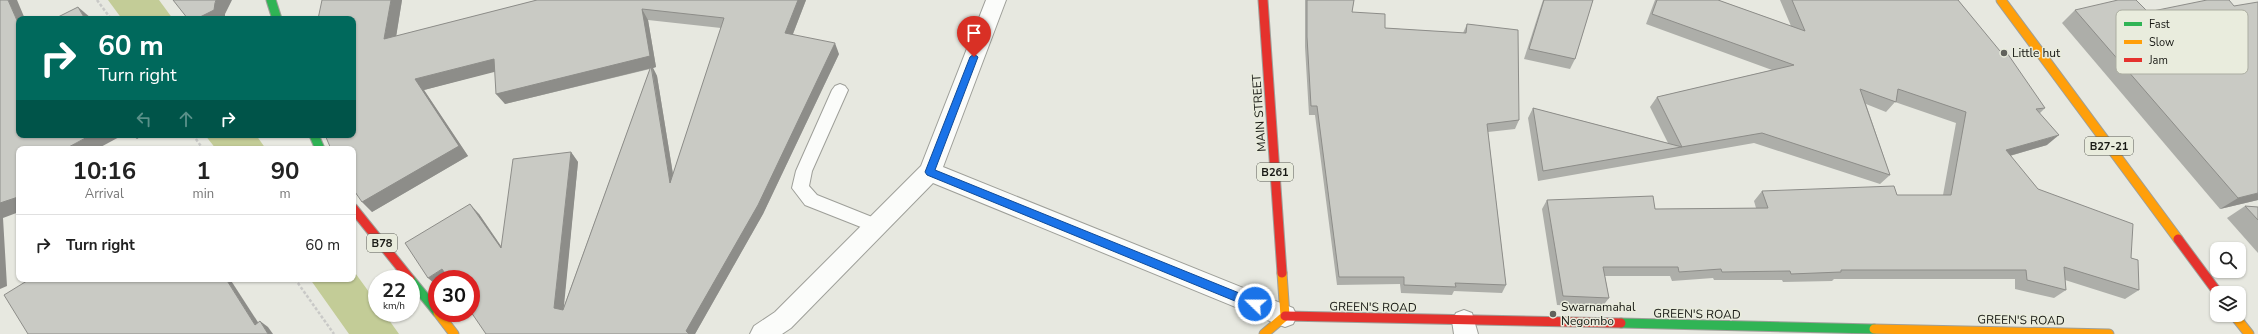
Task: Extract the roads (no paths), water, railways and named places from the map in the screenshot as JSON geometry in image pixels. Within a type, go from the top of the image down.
[{"type":"main road","points":[[271,0],[276,16]]},
{"type":"main road","name":"MAIN STREET","points":[[1263,0],[1285,316]]},
{"type":"main road","name":"B27-21","points":[[2001,0],[2213,286]]},
{"type":"main road","name":"B78","points":[[356,212],[404,270]]},
{"type":"main road","name":"B78","points":[[420,291],[428,301]]},
{"type":"main road","points":[[1264,334],[1285,316]]},
{"type":"main road","name":"GREEN'S ROAD","points":[[1285,316],[1465,328],[2109,334]]},
{"type":"main road","name":"B78","points":[[444,322],[454,334]]},
{"type":"main road","points":[[2240,322],[2249,334]]},
{"type":"street","points":[[762,334],[783,320],[930,172],[996,0]]},
{"type":"street","points":[[930,172],[1285,316]]},
{"type":"lane","points":[[840,90],[804,171],[800,188],[811,200],[876,226]]},
{"type":"place","name":"Little hut","points":[[2004,53]]},
{"type":"place","name":"Swarnamahal Negombo","points":[[1553,314]]}]
